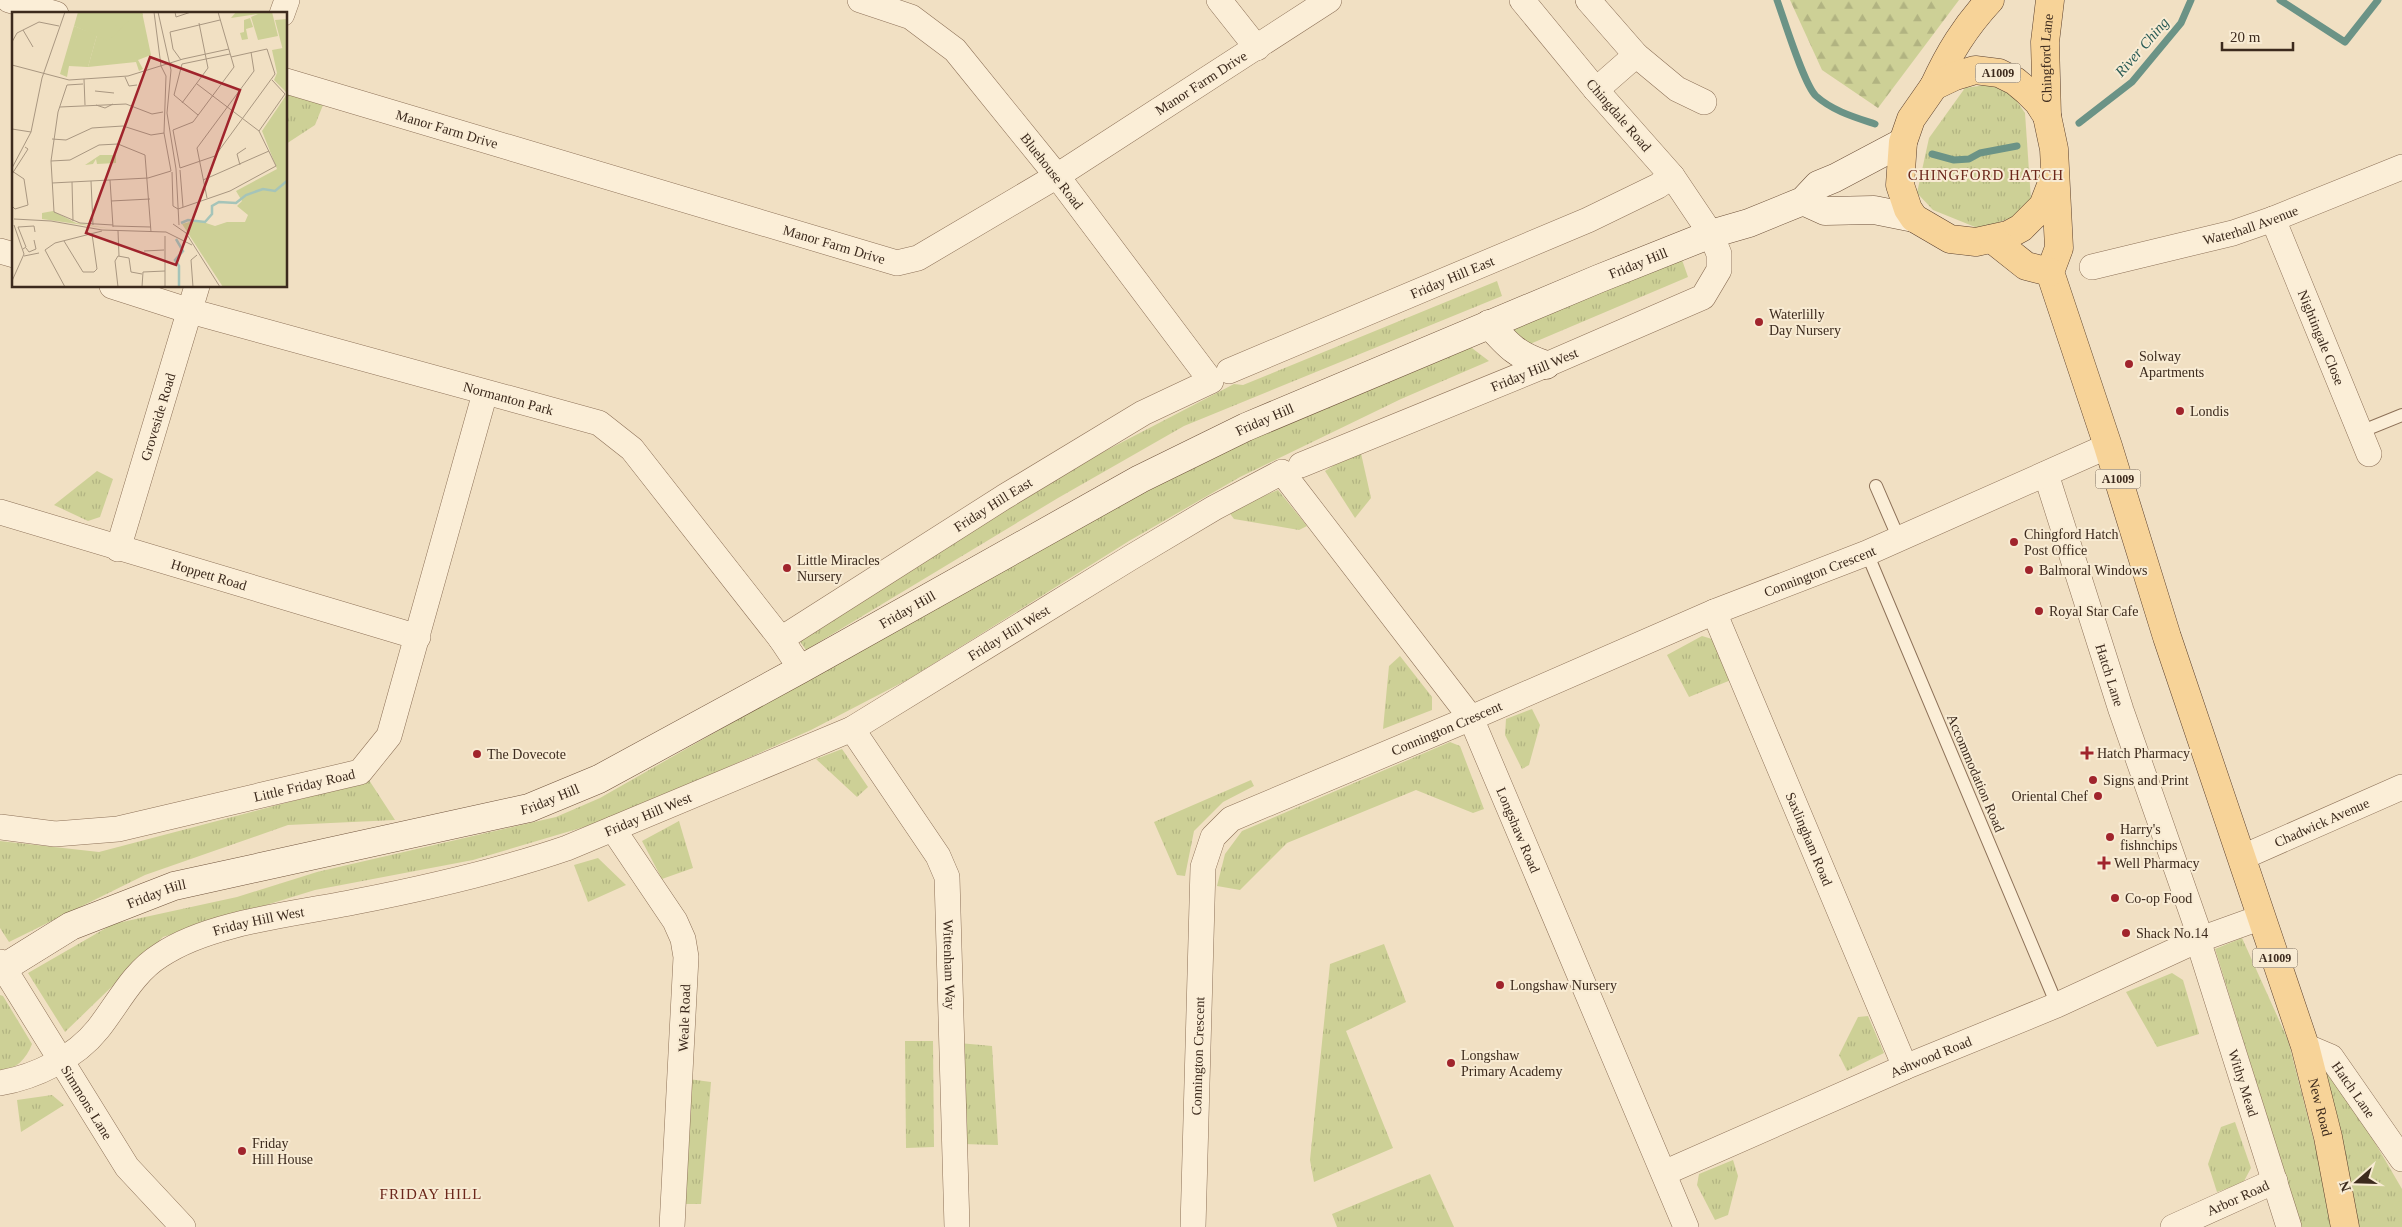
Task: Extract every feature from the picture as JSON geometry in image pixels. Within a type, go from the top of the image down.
[{"type":"main road","points":[[1914,218],[1908,209],[1900,185],[1907,131],[1934,86],[1949,53],[1969,22],[1990,0]]},
{"type":"main road","name":"Chingford Lane","points":[[2050,0],[2045,42],[2051,143]]},
{"type":"main road","name":"A1009","points":[[1934,86],[1955,76],[1975,70],[1999,73],[2028,90],[2038,102],[2051,143]]},
{"type":"main road","name":"Friday Hill","points":[[1,966],[71,926],[174,886],[529,808],[599,779],[801,669],[1140,479],[1246,427],[1489,324],[1711,234],[1749,223],[1803,202],[1818,185],[1835,178],[1907,131]]},
{"type":"main road","points":[[1803,202],[1825,211],[1874,210],[1914,218],[1950,239],[1976,242],[1992,239],[2021,228],[2043,206],[2051,143]]},
{"type":"main road","points":[[1992,239],[2026,266],[2050,272],[2059,248],[2051,143]]},
{"type":"main road","name":"A1009","points":[[2050,272],[2108,446],[2167,637],[2243,857],[2305,1046]]},
{"type":"main road","points":[[1489,324],[1507,344],[1523,357],[1546,365]]},
{"type":"main road","name":"New Road","points":[[2305,1046],[2328,1137],[2345,1227]]},
{"type":"street","points":[[9,0],[49,12]]},
{"type":"street","name":"Bluehouse Road","points":[[860,0],[911,17],[955,50],[1220,376]]},
{"type":"street","points":[[1219,0],[1257,48]]},
{"type":"street","name":"Manor Farm Drive","points":[[288,82],[898,263],[918,258],[1057,176],[1329,0]]},
{"type":"street","name":"Chingdale Road","points":[[1522,0],[1596,90],[1672,176],[1711,234]]},
{"type":"street","points":[[1588,0],[1636,55],[1677,89],[1704,102]]},
{"type":"street","points":[[1596,90],[1636,55]]},
{"type":"street","name":"Waterhall Avenue","points":[[2092,267],[2234,233],[2402,167]]},
{"type":"street","name":"Friday Hill East","points":[[781,639],[1004,497],[1137,416],[1220,376],[1588,220],[1658,186],[1672,176]]},
{"type":"street","name":"Nightingale Close","points":[[2273,219],[2365,443]]},
{"type":"street","name":"Friday Hill West","points":[[0,1083],[32,1075],[82,1046],[129,984],[161,955],[204,934],[262,920],[414,891],[533,860],[613,829],[852,729],[1214,508],[1291,468],[1546,365],[1703,296],[1719,270],[1719,254],[1711,234]]},
{"type":"street","name":"Normanton Park","points":[[118,288],[190,311],[599,424],[632,449],[781,639],[801,669]]},
{"type":"street","name":"Groveside Road","points":[[118,549],[197,288]]},
{"type":"street","name":"Little Friday Road","points":[[0,827],[55,834],[118,829],[360,772],[389,736],[485,393]]},
{"type":"street","points":[[2046,474],[2108,446]]},
{"type":"street","name":"Longshaw Road","points":[[1291,468],[1471,718],[1686,1227]]},
{"type":"street","name":"Connington Crescent","points":[[1193,1227],[1203,867],[1212,837],[1231,819],[1471,718],[1714,612],[1868,553],[2046,474]]},
{"type":"street","name":"Hatch Lane","points":[[2046,474],[2121,710],[2200,939]]},
{"type":"street","name":"Hoppett Road","points":[[0,512],[118,549],[418,637]]},
{"type":"street","name":"Saxlingham Road","points":[[1714,612],[1906,1067]]},
{"type":"street","name":"Wittenham Way","points":[[852,729],[938,856],[947,878],[957,1227]]},
{"type":"street","name":"Chadwick Avenue","points":[[2243,857],[2402,787]]},
{"type":"street","name":"Weale Road","points":[[613,829],[675,921],[683,939],[686,957],[682,1069],[672,1227]]},
{"type":"street","points":[[2200,939],[2262,917]]},
{"type":"street","name":"Ashwood Road","points":[[1664,1173],[1906,1067],[2057,1005],[2200,939]]},
{"type":"street","name":"Withy Mead","points":[[2200,939],[2289,1227]]},
{"type":"street","name":"Simmons Lane","points":[[1,966],[127,1167],[183,1227]]},
{"type":"street","name":"Hatch Lane","points":[[2305,1046],[2331,1056],[2400,1151]]},
{"type":"street","name":"Arbor Road","points":[[2173,1227],[2275,1181]]},
{"type":"lane","points":[[2365,443],[2402,415]]},
{"type":"lane","points":[[1876,486],[1899,539]]},
{"type":"lane","name":"Accommodation Road","points":[[1868,553],[2057,1005]]},
{"type":"green space","points":[[1790,0],[1959,0],[1878,108],[1822,70]]},
{"type":"green space","points":[[1992,84],[2014,97],[2025,113],[2031,200],[2016,216],[1980,229],[1933,210],[1917,193],[1929,138],[1965,88]]},
{"type":"green space","points":[[288,92],[325,100],[315,125],[288,143]]},
{"type":"green space","points":[[1681,257],[1688,277],[1530,344],[1505,323]]},
{"type":"green space","points":[[1497,281],[1502,296],[1184,426],[1058,498],[806,650],[799,640],[1082,463],[1234,384],[1243,385]]},
{"type":"green space","points":[[1464,342],[1489,361],[1401,399],[1240,477],[1129,541],[909,679],[811,730],[611,819],[473,860],[315,890],[163,937],[65,1032],[28,973],[113,924],[237,897],[317,872],[556,817],[600,798],[1066,532],[1244,436]]},
{"type":"green space","points":[[1360,449],[1371,498],[1355,518],[1325,471]]},
{"type":"green space","points":[[97,471],[113,479],[100,517],[88,521],[54,505]]},
{"type":"green space","points":[[1278,490],[1307,526],[1299,530],[1234,519],[1228,511]]},
{"type":"green space","points":[[1702,636],[1712,639],[1731,680],[1689,697],[1667,655]]},
{"type":"green space","points":[[1400,656],[1432,697],[1432,710],[1383,729],[1389,666]]},
{"type":"green space","points":[[1532,709],[1540,725],[1529,765],[1522,769],[1505,735],[1506,719]]},
{"type":"green space","points":[[1450,742],[1460,746],[1484,809],[1473,813],[1416,790],[1287,843],[1240,890],[1217,886],[1225,854],[1242,831]]},
{"type":"green space","points":[[842,749],[868,787],[857,797],[816,759]]},
{"type":"green space","points":[[367,777],[395,820],[288,825],[145,875],[9,942],[0,928],[0,841],[99,852],[346,787]]},
{"type":"green space","points":[[1251,780],[1254,786],[1223,802],[1194,831],[1185,876],[1177,875],[1154,822]]},
{"type":"green space","points":[[679,821],[693,868],[662,879],[642,841]]},
{"type":"green space","points":[[598,858],[626,885],[588,902],[574,865]]},
{"type":"green space","points":[[2242,938],[2288,1040],[2326,1188],[2331,1227],[2301,1227],[2215,949]]},
{"type":"green space","points":[[1384,944],[1406,1002],[1346,1031],[1393,1148],[1314,1182],[1310,1160],[1330,964]]},
{"type":"green space","points":[[2172,973],[2183,980],[2199,1034],[2157,1047],[2126,992]]},
{"type":"green space","points":[[0,995],[3,996],[32,1044],[27,1054],[16,1066],[0,1071]]},
{"type":"green space","points":[[1868,1016],[1884,1053],[1847,1071],[1839,1055],[1858,1017]]},
{"type":"green space","points":[[905,1041],[933,1041],[934,1147],[906,1148]]},
{"type":"green space","points":[[959,1043],[992,1046],[998,1145],[962,1144]]},
{"type":"green space","points":[[2332,1069],[2402,1189],[2402,1227],[2358,1227],[2324,1070]]},
{"type":"green space","points":[[681,1078],[711,1082],[701,1204],[677,1204]]},
{"type":"green space","points":[[52,1095],[64,1105],[21,1132],[17,1100]]},
{"type":"green space","points":[[2235,1122],[2251,1168],[2243,1183],[2217,1192],[2208,1164],[2221,1127]]},
{"type":"green space","points":[[1733,1160],[1738,1176],[1728,1215],[1715,1220],[1697,1185],[1699,1174]]},
{"type":"green space","points":[[1430,1174],[1454,1227],[1337,1227],[1332,1214]]},
{"type":"waterway","name":"River Ching","points":[[1777,0],[1800,66],[1816,96],[1837,110],[1875,124]]},
{"type":"waterway","name":"River Ching","points":[[2079,123],[2132,82],[2181,23],[2191,0]]},
{"type":"waterway","name":"River Ching","points":[[2280,0],[2345,42],[2378,0]]},
{"type":"waterway","name":"River Ching","points":[[1932,154],[1954,160],[1969,159],[1980,153],[2017,146]]},
{"type":"place","name":"Waterlilly Day Nursery","points":[[1759,322]]},
{"type":"place","name":"Solway Apartments","points":[[2129,364]]},
{"type":"place","name":"Londis","points":[[2180,411]]},
{"type":"place","name":"Chingford Hatch Post Office","points":[[2014,542]]},
{"type":"place","name":"Little Miracles Nursery","points":[[787,568]]},
{"type":"place","name":"Balmoral Windows","points":[[2029,570]]},
{"type":"place","name":"Royal Star Cafe","points":[[2039,611]]},
{"type":"place","name":"Hatch Pharmacy","points":[[2087,753]]},
{"type":"place","name":"The Dovecote","points":[[477,754]]},
{"type":"place","name":"Signs and Print","points":[[2093,780]]},
{"type":"place","name":"Oriental Chef","points":[[2098,796]]},
{"type":"place","name":"Harry's fishnchips","points":[[2110,837]]},
{"type":"place","name":"Well Pharmacy","points":[[2104,863]]},
{"type":"place","name":"Co-op Food","points":[[2115,898]]},
{"type":"place","name":"Shack No.14","points":[[2126,933]]},
{"type":"place","name":"Longshaw Nursery","points":[[1500,985]]},
{"type":"place","name":"Longshaw Primary Academy","points":[[1451,1063]]},
{"type":"place","name":"Friday Hill House","points":[[242,1151]]},
{"type":"district","name":"CHINGFORD HATCH","points":[[1986,175]]},
{"type":"district","name":"FRIDAY HILL","points":[[431,1194]]}]
